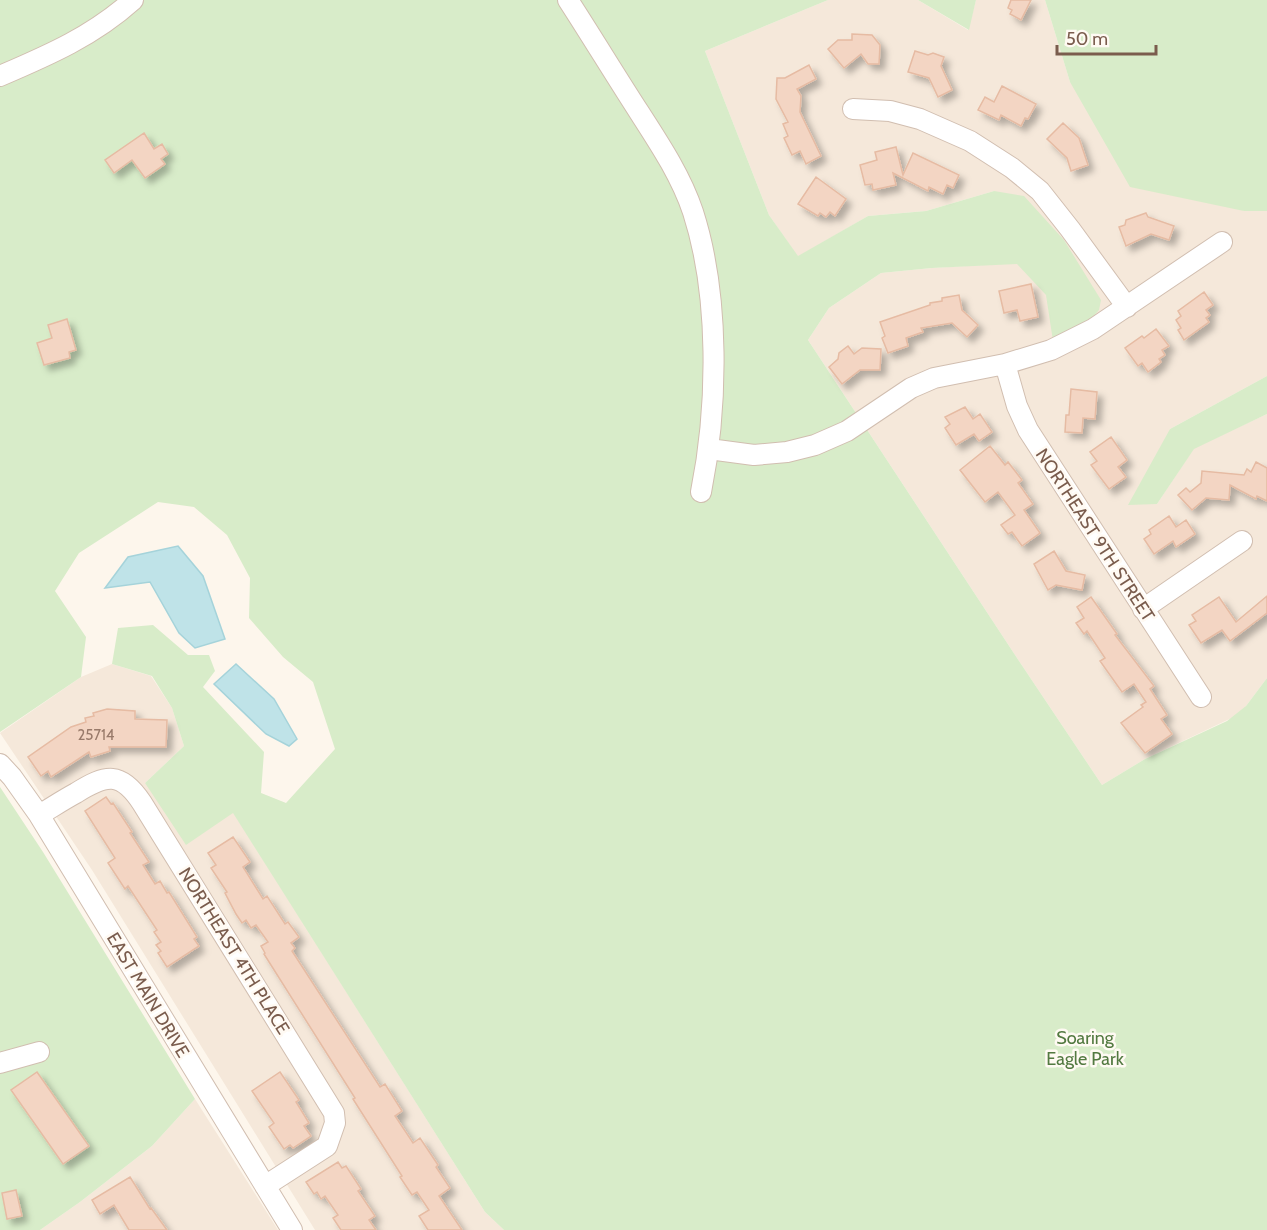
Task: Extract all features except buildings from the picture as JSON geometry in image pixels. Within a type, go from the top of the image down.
[{"type":"street","points":[[0,76],[64,49],[110,21],[133,0]]},
{"type":"street","points":[[568,0],[657,141],[693,212],[710,298],[713,373],[709,449],[700,492]]},
{"type":"street","points":[[853,109],[890,111],[920,119],[970,141],[1012,168],[1040,191],[1127,307]]},
{"type":"street","points":[[709,449],[754,455],[787,452],[815,445],[847,431],[911,388],[934,378],[1005,364],[1051,350],[1093,329],[1222,242]]},
{"type":"street","name":"NORTHEAST 9TH STREET","points":[[1005,364],[1017,406],[1028,430],[1201,697]]},
{"type":"street","points":[[1143,609],[1242,541]]},
{"type":"street","name":"EAST MAIN DRIVE","points":[[0,764],[39,815],[292,1230]]},
{"type":"street","name":"NORTHEAST 4TH PLACE","points":[[39,815],[92,782],[105,778],[117,779],[135,791],[334,1113],[335,1123],[327,1146],[265,1186]]},
{"type":"street","points":[[0,1063],[39,1052]]},
{"type":"shaded area","points":[[828,0],[918,0],[968,30],[976,0],[1045,0],[1070,82],[1244,211],[1267,211],[1267,376],[1170,429],[1157,504],[1194,448],[1267,414],[1267,678],[1240,714],[1145,759],[1102,785],[808,340],[829,308],[881,273],[1017,263],[994,191],[926,211],[868,216],[798,257],[769,215],[705,51]]},
{"type":"shaded area","points":[[112,664],[151,676],[172,708],[184,746],[145,783],[233,812],[485,1212],[504,1230],[315,1230],[92,870],[0,733],[81,677]]},
{"type":"shaded area","points":[[195,1099],[278,1230],[40,1230],[152,1146]]},
{"type":"green space","name":"Soaring Eagle Park","points":[[0,0],[828,0],[705,51],[769,215],[798,256],[868,216],[926,211],[994,191],[1024,196],[1064,240],[1101,300],[1099,310],[1091,319],[1053,341],[1046,295],[1017,264],[881,273],[829,308],[808,340],[1102,785],[1145,759],[1227,721],[1246,706],[1267,678],[1267,1230],[504,1230],[485,1212],[233,813],[186,845],[145,783],[184,746],[172,708],[152,676],[112,664],[118,628],[153,625],[188,655],[209,655],[215,671],[203,687],[264,752],[261,793],[286,803],[335,749],[313,682],[283,657],[249,618],[250,578],[227,535],[194,507],[158,502],[79,553],[55,591],[86,637],[81,677],[0,732]]},
{"type":"green space","points":[[918,0],[976,0],[969,30]]},
{"type":"green space","points":[[1045,0],[1267,0],[1267,211],[1244,211],[1130,187],[1070,82]]},
{"type":"green space","points":[[1267,376],[1267,414],[1194,449],[1157,504],[1128,505],[1170,429]]},
{"type":"green space","points":[[0,787],[43,852],[195,1099],[152,1146],[40,1230],[0,1230]]},
{"type":"water","points":[[178,546],[203,576],[225,639],[195,648],[179,633],[150,582],[105,588],[128,557]]},
{"type":"water","points":[[236,664],[274,699],[297,739],[289,746],[266,734],[214,684]]}]
